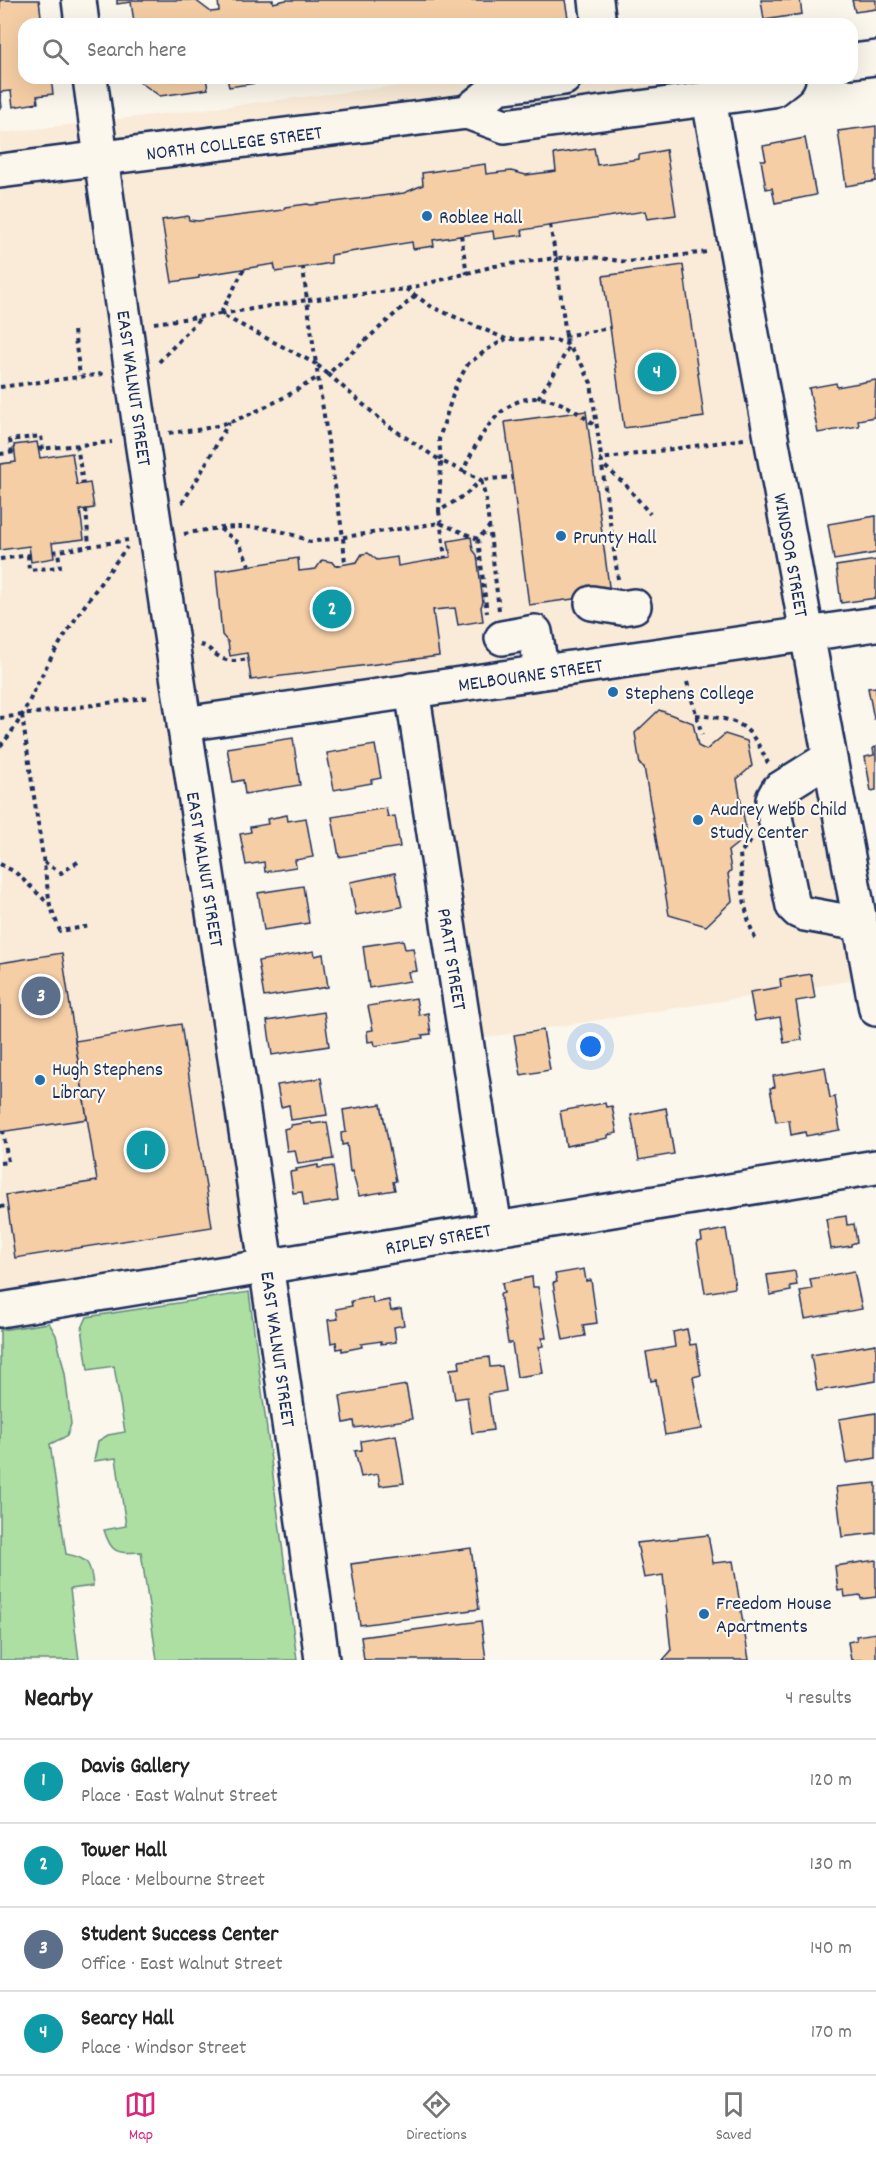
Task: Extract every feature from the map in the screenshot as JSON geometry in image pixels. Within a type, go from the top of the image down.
[{"type":"street","points":[[79,0],[81,18]]},
{"type":"street","points":[[596,0],[598,18]]},
{"type":"street","points":[[858,60],[876,58]]},
{"type":"street","name":"EAST WALNUT STREET","points":[[91,84],[184,724],[268,1268],[322,1660]]},
{"type":"street","points":[[467,112],[498,87],[520,84]]},
{"type":"street","name":"NORTH COLLEGE STREET","points":[[0,171],[467,112],[505,126],[709,100],[773,90],[780,84]]},
{"type":"street","name":"WINDSOR STREET","points":[[709,100],[876,1009]]},
{"type":"street","name":"MELBOURNE STREET","points":[[184,724],[876,624]]},
{"type":"street","points":[[495,630],[547,630],[542,672]]},
{"type":"street","name":"PRATT STREET","points":[[412,690],[495,1228]]},
{"type":"street","points":[[830,758],[778,790],[773,799],[775,818],[793,906],[806,914],[860,924]]},
{"type":"street","name":"RIPLEY STREET","points":[[0,1310],[876,1167]]},
{"type":"path","points":[[550,225],[556,258],[564,336],[567,345],[581,363],[591,383],[602,461],[616,606]]},
{"type":"path","points":[[461,235],[467,274]]},
{"type":"path","points":[[152,324],[307,300],[406,289],[495,266],[556,258],[593,257],[627,262],[716,250]]},
{"type":"path","points":[[303,268],[343,537],[345,564]]},
{"type":"path","points":[[220,314],[244,269]]},
{"type":"path","points":[[406,289],[432,307],[506,339],[555,340],[567,345]]},
{"type":"path","points":[[328,374],[415,296]]},
{"type":"path","points":[[220,314],[316,363],[387,425],[441,461],[481,480],[512,477]]},
{"type":"path","points":[[156,366],[202,316]]},
{"type":"path","points":[[564,336],[610,328]]},
{"type":"path","points":[[74,331],[80,376]]},
{"type":"path","points":[[445,558],[439,512],[441,461],[439,439],[456,385],[468,364],[506,339]]},
{"type":"path","points":[[538,398],[559,366],[567,345]]},
{"type":"path","points":[[0,387],[106,373]]},
{"type":"path","points":[[166,433],[208,428],[230,421],[301,388],[318,377]]},
{"type":"path","points":[[463,471],[488,424],[503,410],[522,401],[538,398],[558,402],[598,427]]},
{"type":"path","points":[[177,510],[230,421]]},
{"type":"path","points":[[0,454],[14,453],[10,440],[41,436],[41,449],[116,441]]},
{"type":"path","points":[[602,461],[750,438]]},
{"type":"path","points":[[77,445],[83,484]]},
{"type":"path","points":[[602,461],[650,514]]},
{"type":"path","points":[[439,512],[465,495],[481,480]]},
{"type":"path","points":[[481,480],[489,527],[495,630]]},
{"type":"path","points":[[86,509],[89,546]]},
{"type":"path","points":[[181,534],[220,529],[272,528],[310,542],[440,523],[478,539]]},
{"type":"path","points":[[478,539],[489,527]]},
{"type":"path","points":[[220,529],[239,543],[249,565]]},
{"type":"path","points":[[478,539],[495,630]]},
{"type":"path","points":[[0,559],[29,555],[29,570],[60,567],[56,552],[129,542],[91,595],[50,659],[22,715],[11,734],[0,746]]},
{"type":"path","points":[[196,645],[205,646],[230,662],[248,659]]},
{"type":"path","points":[[685,675],[702,735]]},
{"type":"path","points":[[0,718],[153,697]]},
{"type":"path","points":[[22,715],[50,905],[60,931],[91,926]]},
{"type":"path","points":[[696,715],[728,719],[743,726],[753,735],[770,769]]},
{"type":"path","points":[[44,862],[61,873],[81,860]]},
{"type":"path","points":[[0,864],[15,872],[50,905]]},
{"type":"path","points":[[0,1163],[8,1162],[3,1131]]},
{"type":"path","points":[[0,1207],[8,1206]]},
{"type":"shaded area","name":"Stephens College","points":[[414,84],[690,84],[856,980],[482,1038],[421,675],[189,709],[271,1265],[0,1310],[0,133]]},
{"type":"green space","points":[[249,1292],[297,1660],[157,1660],[141,1552],[116,1551],[104,1530],[126,1526],[116,1458],[94,1461],[98,1441],[108,1435],[125,1432],[114,1366],[88,1370],[82,1328],[87,1317]]},
{"type":"green space","points":[[49,1323],[56,1335],[65,1374],[71,1424],[67,1436],[50,1444],[66,1554],[79,1557],[87,1563],[93,1586],[70,1589],[79,1660],[0,1660],[0,1330]]},
{"type":"building","points":[[0,0],[39,0],[41,18],[18,18],[18,84],[52,84],[53,94],[37,96],[38,103],[13,107],[11,91],[0,92]]},
{"type":"building","points":[[117,0],[195,0],[211,12],[219,11],[218,0],[273,0],[273,3],[286,0],[565,0],[568,18],[133,18],[131,2],[117,4]]},
{"type":"building","points":[[761,0],[800,0],[802,14],[764,18]]},
{"type":"building","points":[[852,0],[876,0],[876,9],[855,12]]},
{"type":"building","points":[[143,84],[207,84],[208,89],[160,96]]},
{"type":"building","points":[[228,84],[250,84],[229,87]]},
{"type":"building","points":[[876,126],[876,181],[846,186],[838,131]]},
{"type":"building","points":[[805,138],[816,195],[775,203],[772,188],[766,189],[761,160],[766,160],[763,146]]},
{"type":"building","name":"Roblee Hall","points":[[594,148],[597,165],[639,159],[639,155],[666,150],[676,215],[647,219],[645,211],[522,230],[523,235],[494,239],[493,231],[433,240],[434,246],[413,249],[412,242],[331,255],[331,263],[276,272],[274,264],[172,282],[162,220],[188,216],[189,220],[198,221],[283,210],[285,207],[307,204],[404,193],[423,185],[422,173],[485,164],[486,174],[511,171],[526,175],[556,171],[554,154]]},
{"type":"building","points":[[683,265],[704,417],[624,428],[603,276]]},
{"type":"building","points":[[876,380],[874,417],[858,420],[859,426],[818,433],[809,388],[836,383],[837,387]]},
{"type":"building","name":"Prunty Hall","points":[[586,411],[610,594],[529,605],[505,422]]},
{"type":"building","points":[[37,442],[40,458],[72,453],[77,485],[90,483],[94,508],[80,510],[84,539],[52,543],[54,558],[31,562],[29,546],[0,550],[0,464],[16,462],[14,445]]},
{"type":"building","points":[[876,516],[876,553],[834,560],[828,524]]},
{"type":"building","points":[[471,537],[473,550],[477,555],[483,621],[458,625],[455,608],[433,610],[439,656],[251,680],[247,653],[230,656],[228,642],[222,635],[216,571],[298,558],[299,571],[316,569],[322,560],[332,562],[335,566],[357,562],[362,554],[368,553],[377,560],[397,557],[398,566],[451,557],[448,541]]},
{"type":"building","points":[[876,560],[876,598],[841,603],[836,566]]},
{"type":"building","points":[[876,687],[876,719],[874,719],[868,688]]},
{"type":"building","name":"Audrey Webb Child Study Center","points":[[659,710],[693,723],[698,746],[706,750],[725,734],[747,741],[752,766],[737,779],[747,836],[728,851],[731,870],[728,874],[732,901],[706,926],[669,915],[644,767],[640,765],[635,733]]},
{"type":"building","points":[[293,738],[300,785],[245,794],[243,780],[233,782],[227,748]]},
{"type":"building","points":[[375,745],[381,778],[371,780],[372,783],[334,790],[327,753]]},
{"type":"building","points":[[876,747],[876,790],[871,791],[865,757],[874,755],[873,748]]},
{"type":"building","points":[[386,808],[388,817],[395,816],[400,847],[339,857],[332,817]]},
{"type":"building","points":[[287,815],[288,821],[306,818],[313,857],[295,860],[296,867],[265,872],[264,862],[246,865],[240,834],[251,832],[250,827],[268,824],[267,819]]},
{"type":"building","points":[[395,873],[402,907],[356,915],[350,882]]},
{"type":"building","points":[[303,886],[309,923],[264,930],[258,893]]},
{"type":"building","points":[[403,940],[405,949],[413,948],[417,971],[408,972],[410,981],[369,988],[363,946]]},
{"type":"building","points":[[314,951],[315,956],[323,954],[328,987],[264,997],[258,961]]},
{"type":"building","name":"Hugh Stephens Library","points":[[62,953],[87,1119],[0,1132],[0,963]]},
{"type":"building","points":[[811,974],[815,998],[796,1001],[802,1040],[784,1043],[780,1017],[755,1021],[750,992],[781,987],[780,979]]},
{"type":"building","points":[[416,998],[419,1015],[428,1013],[431,1034],[422,1035],[423,1038],[375,1046],[374,1041],[368,1042],[367,1031],[373,1030],[368,1006]]},
{"type":"building","points":[[324,1012],[329,1046],[272,1055],[267,1021]]},
{"type":"building","points":[[181,1024],[212,1227],[15,1258],[6,1195],[97,1181],[75,1041]]},
{"type":"building","points":[[543,1030],[550,1070],[521,1075],[514,1035]]},
{"type":"building","points":[[825,1067],[830,1098],[835,1097],[840,1130],[806,1136],[805,1132],[791,1135],[789,1120],[776,1122],[770,1088],[775,1087],[773,1076]]},
{"type":"building","points":[[321,1078],[327,1115],[291,1120],[289,1105],[281,1107],[277,1085]]},
{"type":"building","points":[[605,1103],[606,1107],[612,1106],[617,1133],[608,1135],[608,1138],[566,1146],[560,1111]]},
{"type":"building","points":[[381,1104],[396,1181],[393,1182],[395,1190],[359,1196],[352,1171],[350,1172],[347,1144],[342,1145],[341,1133],[346,1132],[343,1110]]},
{"type":"building","points":[[666,1108],[674,1154],[639,1160],[631,1115]]},
{"type":"building","points":[[311,1122],[312,1124],[327,1122],[333,1159],[298,1164],[295,1150],[287,1151],[284,1129],[291,1125]]},
{"type":"building","points":[[318,1165],[318,1168],[333,1166],[338,1201],[304,1206],[302,1192],[293,1193],[290,1172]]},
{"type":"building","points":[[846,1216],[847,1225],[854,1224],[857,1242],[851,1246],[831,1249],[826,1219]]},
{"type":"building","points":[[726,1229],[735,1288],[705,1293],[697,1242],[702,1241],[701,1234]]},
{"type":"building","points":[[584,1269],[586,1281],[591,1280],[597,1323],[583,1325],[585,1336],[563,1340],[553,1283],[557,1282],[555,1274]]},
{"type":"building","points":[[795,1271],[797,1285],[790,1286],[791,1291],[770,1295],[767,1275]]},
{"type":"building","points":[[854,1271],[862,1309],[805,1319],[800,1291],[812,1289],[810,1279]]},
{"type":"building","points":[[532,1277],[533,1287],[538,1287],[546,1338],[542,1338],[543,1346],[539,1347],[543,1373],[517,1377],[512,1343],[508,1343],[500,1294],[504,1293],[502,1283]]},
{"type":"building","points":[[372,1297],[373,1303],[389,1300],[391,1311],[401,1309],[404,1325],[394,1327],[396,1342],[381,1344],[381,1341],[361,1344],[362,1347],[342,1351],[342,1348],[337,1349],[336,1342],[331,1343],[328,1320],[338,1319],[336,1309],[352,1306],[351,1301]]},
{"type":"building","points":[[687,1329],[690,1345],[696,1344],[701,1375],[693,1377],[702,1429],[665,1435],[656,1380],[651,1381],[646,1352],[675,1347],[673,1332]]},
{"type":"building","points":[[876,1344],[876,1381],[817,1391],[811,1355]]},
{"type":"building","points":[[489,1357],[490,1367],[502,1366],[506,1391],[488,1394],[493,1430],[472,1433],[467,1397],[455,1399],[450,1369],[460,1368],[459,1361]]},
{"type":"building","points":[[406,1385],[412,1419],[355,1428],[354,1421],[344,1423],[340,1396]]},
{"type":"building","points":[[876,1413],[876,1458],[846,1463],[839,1419]]},
{"type":"building","points":[[396,1435],[404,1483],[380,1486],[378,1474],[361,1477],[355,1451],[362,1450],[361,1441]]},
{"type":"building","points":[[876,1483],[876,1533],[842,1537],[836,1487]]},
{"type":"building","name":"Freedom House Apartments","points":[[708,1535],[713,1563],[733,1561],[749,1660],[663,1660],[671,1651],[663,1575],[644,1578],[637,1543]]},
{"type":"building","points":[[471,1548],[479,1609],[360,1625],[351,1564]]},
{"type":"building","points":[[876,1560],[876,1597],[861,1599],[860,1595],[845,1597],[844,1590],[838,1591],[835,1566]]},
{"type":"building","points":[[481,1621],[486,1660],[364,1660],[361,1637]]},
{"type":"building","points":[[876,1633],[876,1660],[851,1660],[848,1642],[857,1640],[856,1636]]},
{"type":"place","name":"Roblee Hall","points":[[427,216]]},
{"type":"place","name":"Searcy Hall","points":[[657,372]]},
{"type":"place","name":"Prunty Hall","points":[[561,536]]},
{"type":"place","name":"Tower Hall","points":[[332,609]]},
{"type":"place","name":"Stephens College","points":[[613,692]]},
{"type":"place","name":"Audrey Webb Child Study Center","points":[[698,820]]},
{"type":"place","name":"Student Success Center","points":[[41,996]]},
{"type":"place","name":"Hugh Stephens Library","points":[[40,1080]]},
{"type":"place","name":"Davis Gallery","points":[[146,1150]]},
{"type":"place","name":"Freedom House Apartments","points":[[704,1614]]}]
